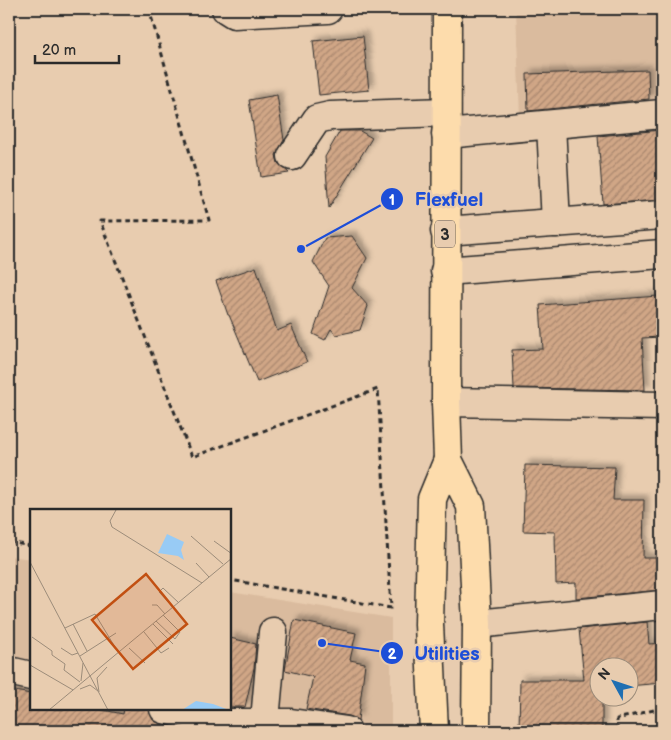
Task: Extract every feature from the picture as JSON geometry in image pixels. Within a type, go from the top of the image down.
[{"type":"highway","name":"3","points":[[434,731],[429,624],[432,499],[448,460],[445,271],[447,9]]},
{"type":"highway","name":"3","points":[[448,460],[471,506],[477,624],[476,731]]},
{"type":"lane","points":[[226,9],[234,14],[328,9]]},
{"type":"lane","points":[[292,156],[317,119],[330,116],[446,123],[551,125],[662,114]]},
{"type":"lane","points":[[551,125],[556,223]]},
{"type":"lane","points":[[445,231],[662,216]]},
{"type":"lane","points":[[445,271],[662,254]]},
{"type":"lane","points":[[446,402],[662,406]]},
{"type":"lane","points":[[477,624],[662,605]]},
{"type":"lane","points":[[265,727],[273,632]]},
{"type":"lane","points":[[9,671],[30,676]]},
{"type":"lane","points":[[169,710],[228,723],[265,727],[291,723],[348,731]]},
{"type":"path","points":[[149,9],[209,220],[100,221],[192,457],[378,389],[391,608],[231,580]]},
{"type":"path","points":[[9,542],[30,546]]},
{"type":"path","points":[[617,731],[617,720],[662,708]]},
{"type":"shaded area","points":[[516,9],[662,9],[662,112],[520,118]]},
{"type":"shaded area","points":[[9,556],[30,559],[30,710],[231,710],[231,592],[391,618],[391,731],[9,731]]},
{"type":"building","points":[[363,36],[369,90],[319,95],[313,41]]},
{"type":"building","points":[[648,70],[649,99],[528,111],[527,74]]},
{"type":"building","points":[[277,95],[284,140],[276,155],[278,163],[289,173],[261,177],[249,100]]},
{"type":"building","points":[[662,130],[662,200],[603,204],[598,136]]},
{"type":"building","points":[[340,131],[360,131],[372,138],[329,208],[325,157]]},
{"type":"building","points":[[352,236],[367,258],[352,288],[368,306],[360,330],[336,335],[331,329],[325,340],[313,334],[329,286],[313,262],[325,238]]},
{"type":"building","points":[[256,267],[277,331],[291,325],[307,362],[257,382],[228,315],[216,281]]},
{"type":"building","points":[[658,296],[661,337],[642,338],[645,390],[514,388],[512,350],[543,349],[540,305]]},
{"type":"building","points":[[525,465],[615,467],[613,500],[644,500],[643,558],[662,558],[662,590],[576,598],[576,583],[556,584],[555,532],[523,531]]},
{"type":"building","points":[[294,620],[356,633],[350,660],[365,663],[358,720],[349,716],[306,709],[313,677],[285,670]]},
{"type":"building","points":[[647,622],[649,644],[662,643],[662,683],[638,685],[638,658],[588,658],[588,708],[602,708],[602,731],[519,731],[520,680],[584,680],[579,629]]},
{"type":"building","points":[[231,638],[256,644],[254,668],[245,707],[231,707]]},
{"type":"building","points":[[9,690],[30,694],[30,710],[103,710],[123,714],[124,710],[149,710],[153,720],[160,724],[193,731],[9,731]]},
{"type":"place","name":"Flexfuel","points":[[301,249]]},
{"type":"place","name":"Utilities","points":[[322,643]]}]
